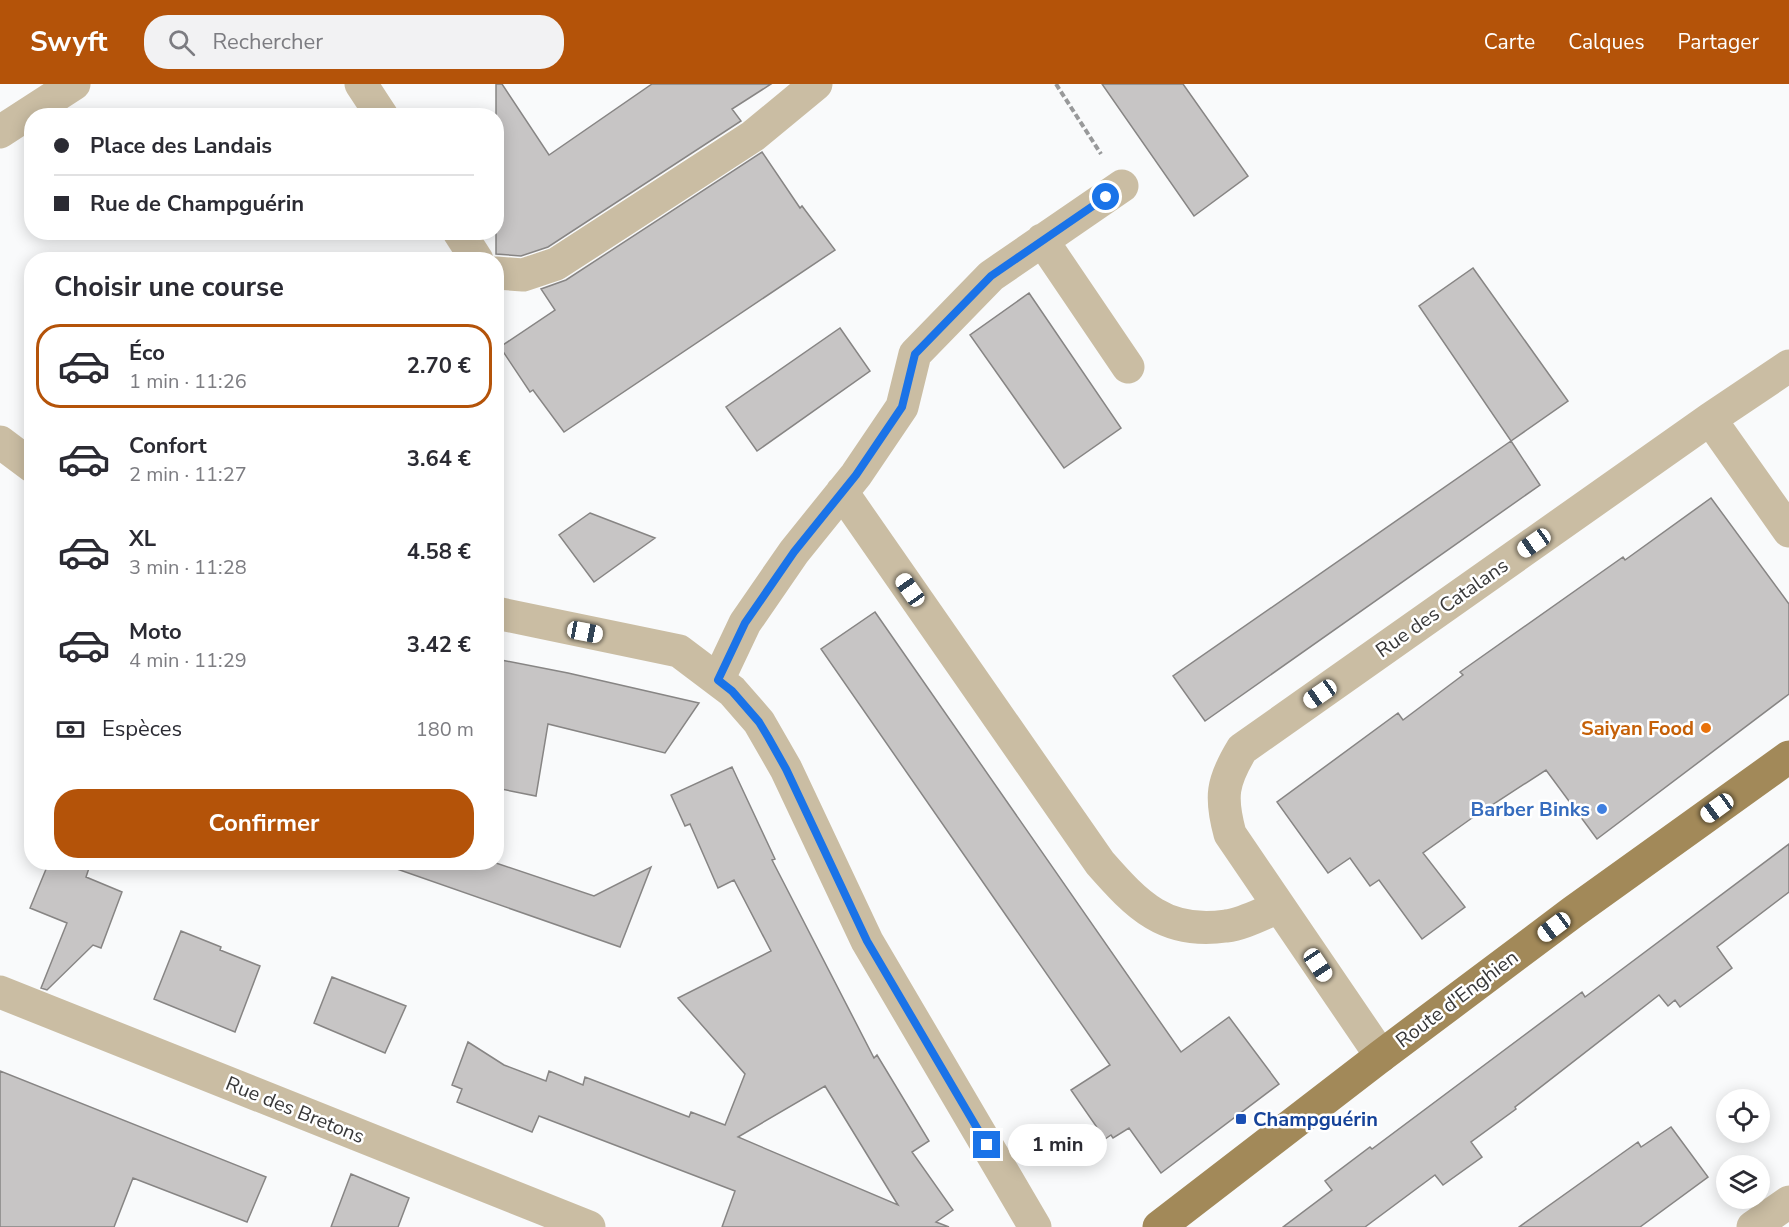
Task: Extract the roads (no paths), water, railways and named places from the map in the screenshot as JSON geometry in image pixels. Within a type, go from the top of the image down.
[{"type":"main road","name":"Route d'Enghien","points":[[1159,1227],[1573,912],[1789,757]]},
{"type":"street","points":[[37,108],[74,84]]},
{"type":"street","points":[[361,84],[377,108]]},
{"type":"street","points":[[504,274],[523,275],[556,264],[753,136],[816,84]]},
{"type":"street","points":[[0,132],[24,116]]},
{"type":"street","points":[[718,680],[745,623],[794,552],[842,492],[902,407],[915,354],[991,276],[1122,186]]},
{"type":"street","points":[[1042,240],[1128,367]]},
{"type":"street","name":"Rue des Catalans","points":[[1381,1056],[1230,834],[1223,807],[1228,772],[1242,749],[1710,419],[1789,366]]},
{"type":"street","points":[[1710,419],[1789,531]]},
{"type":"street","points":[[0,442],[24,460]]},
{"type":"street","points":[[842,492],[1100,863],[1131,897],[1164,920],[1191,928],[1228,926],[1280,907]]},
{"type":"street","points":[[504,615],[679,651],[732,691],[759,722],[786,769],[867,941],[1035,1227]]},
{"type":"street","name":"Rue des Bretons","points":[[0,992],[589,1227]]},
{"type":"street","points":[[1754,1227],[1789,1202]]},
{"type":"place","name":"Saiyan Food","points":[[1706,728]]},
{"type":"place","name":"Barber Binks","points":[[1602,809]]},
{"type":"place","name":"Champguérin","points":[[1241,1119]]}]
